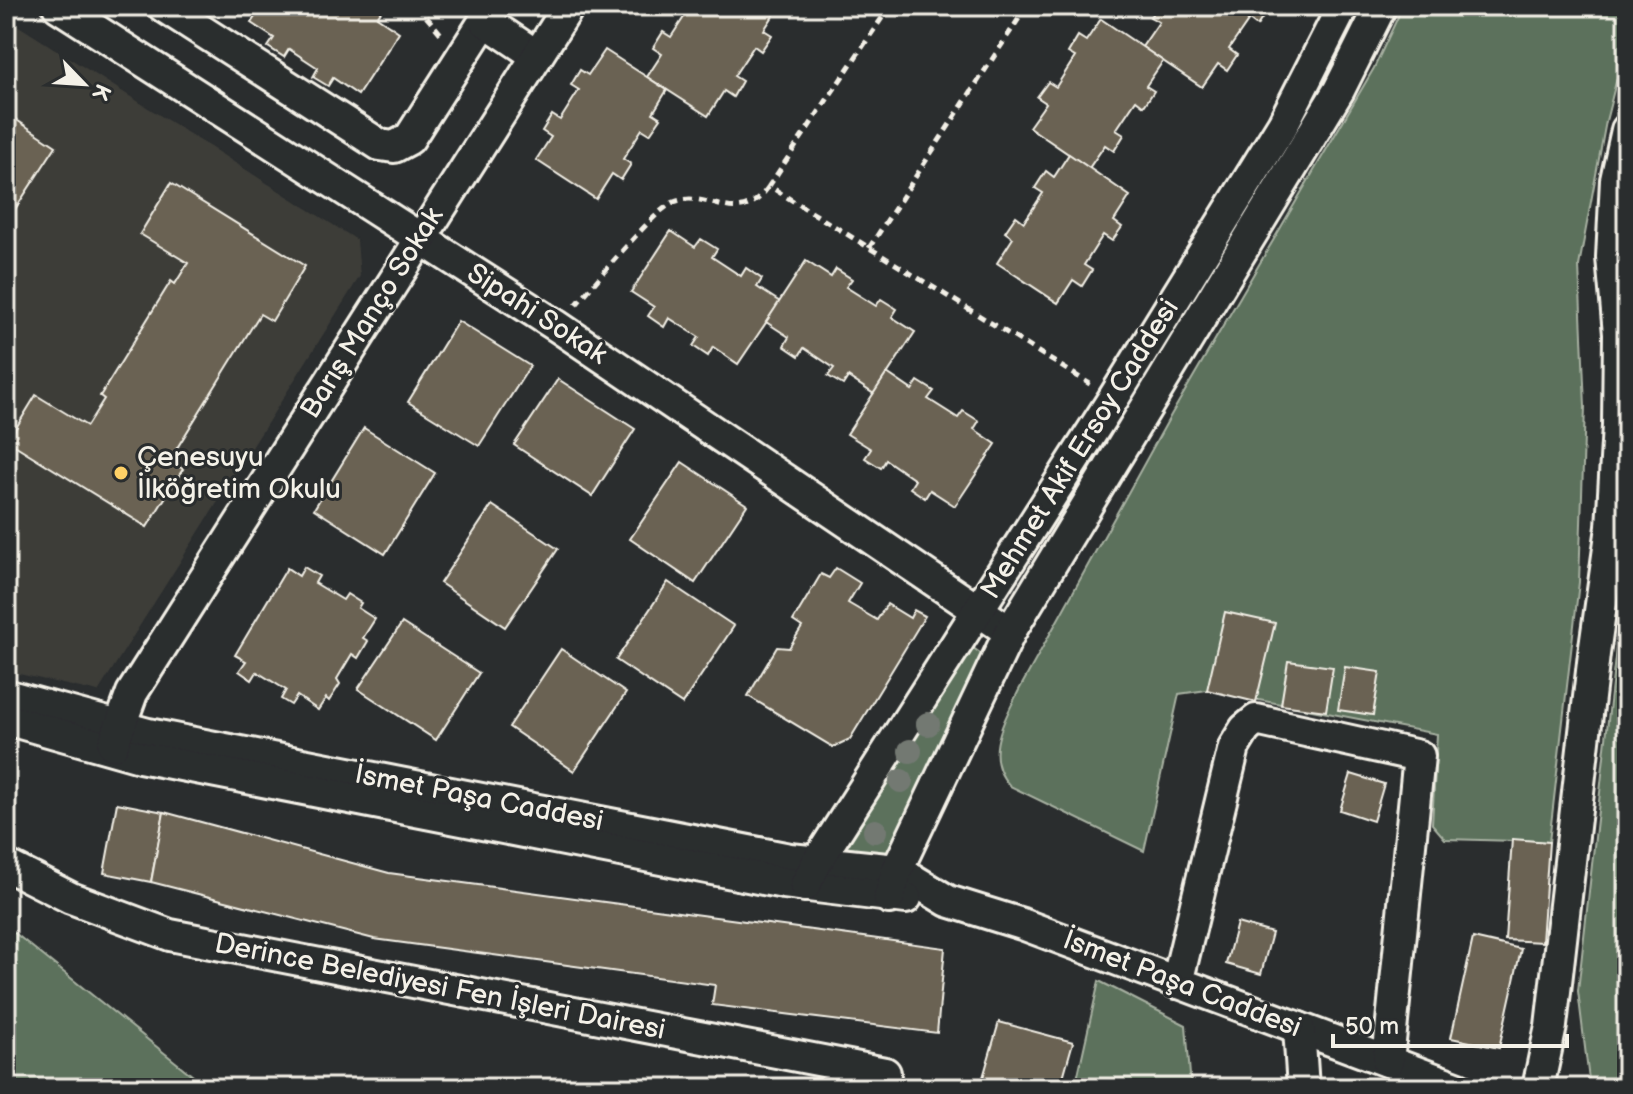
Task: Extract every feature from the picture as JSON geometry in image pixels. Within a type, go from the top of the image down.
[{"type":"street","name":"Sipahi Sokak","points":[[58,6],[557,326],[1010,632]]},
{"type":"street","points":[[163,6],[380,145],[394,147],[409,139],[490,14],[537,56]]},
{"type":"street","name":"Barış Manço Sokak","points":[[116,738],[132,693],[569,6]]},
{"type":"street","name":"Mehmet Akif Ersoy Caddesi","points":[[811,874],[1113,399],[1283,124],[1343,6]]},
{"type":"street","name":"Mehmet Akif Ersoy Caddesi","points":[[893,884],[1010,632],[1339,90],[1381,6]]},
{"type":"street","points":[[1538,1088],[1551,1026],[1594,654],[1612,527],[1619,334],[1612,257],[1616,180],[1627,130]]},
{"type":"street","name":"İsmet Paşa Caddesi","points":[[6,695],[116,738]]},
{"type":"street","name":"İsmet Paşa Caddesi","points":[[6,719],[116,738],[211,746],[811,874],[893,884],[1022,924],[1459,1088]]},
{"type":"street","points":[[1177,983],[1234,747],[1245,729],[1256,720],[1419,756],[1388,1061]]},
{"type":"street","name":"Derince Belediyesi Fen İşleri Dairesi","points":[[6,865],[71,898],[170,935],[885,1073]]},
{"type":"street","points":[[1299,1028],[1303,1088]]},
{"type":"path","points":[[557,326],[671,203],[684,200],[745,208],[759,200],[890,6]]},
{"type":"path","points":[[869,248],[1027,6]]},
{"type":"path","points":[[769,186],[1113,399]]},
{"type":"shaded area","name":"Çenesuyu İlköğretim Okulu","points":[[6,18],[357,240],[360,276],[98,692],[6,671]]},
{"type":"green space","points":[[1403,6],[1627,6],[1627,39],[1606,121],[1579,266],[1585,407],[1579,582],[1549,842],[1445,839],[1432,824],[1437,734],[1207,690],[1179,694],[1144,851],[1010,786],[997,763],[998,739],[1019,690],[1171,415],[1374,68]]},
{"type":"green space","points":[[1627,549],[1627,1088],[1590,1088],[1578,991]]},
{"type":"green space","points":[[969,645],[983,655],[891,857],[841,846]]},
{"type":"green space","points":[[6,926],[208,1088],[6,1088]]},
{"type":"green space","points":[[1099,981],[1186,1025],[1191,1088],[1075,1088]]},
{"type":"building","points":[[262,6],[376,6],[382,10],[377,17],[399,32],[358,95],[333,78],[328,86],[313,77],[318,68],[289,49],[284,57],[268,47],[274,38],[251,23]]},
{"type":"building","points":[[688,6],[779,7],[764,30],[772,35],[761,51],[754,46],[734,76],[742,81],[733,97],[724,91],[708,116],[647,77],[662,54],[653,48],[663,32],[671,37],[690,8]]},
{"type":"building","points":[[1158,6],[1260,6],[1267,11],[1257,26],[1249,20],[1229,49],[1237,55],[1227,70],[1218,64],[1202,87],[1142,47],[1159,22],[1150,17]]},
{"type":"building","points":[[1101,19],[1163,61],[1146,86],[1154,91],[1144,106],[1136,100],[1116,130],[1124,135],[1114,151],[1105,145],[1089,168],[1029,127],[1046,103],[1037,97],[1048,82],[1056,87],[1075,57],[1068,53],[1078,36],[1086,41]]},
{"type":"building","points":[[605,50],[667,90],[653,113],[661,118],[650,134],[642,129],[623,159],[631,164],[621,180],[612,174],[596,199],[536,160],[551,137],[542,131],[552,115],[560,120],[579,90],[571,85],[580,70],[588,75]]},
{"type":"building","points":[[6,113],[56,146],[6,223]]},
{"type":"building","points":[[1069,154],[1130,196],[1114,221],[1122,227],[1112,241],[1103,235],[1084,265],[1092,270],[1082,286],[1073,280],[1058,303],[997,263],[1013,238],[1005,232],[1016,216],[1024,222],[1043,193],[1035,188],[1046,171],[1054,177]]},
{"type":"building","points":[[171,183],[305,266],[272,321],[260,314],[169,461],[183,469],[147,527],[8,441],[36,395],[87,426],[104,399],[100,396],[171,281],[175,284],[188,263],[140,234]]},
{"type":"building","points":[[671,231],[695,247],[701,239],[717,249],[712,257],[741,276],[746,268],[762,279],[757,287],[780,302],[738,364],[713,347],[708,356],[693,346],[699,337],[669,318],[664,327],[648,316],[654,307],[631,292]]},
{"type":"building","points":[[806,261],[831,277],[836,269],[852,279],[846,287],[876,306],[881,299],[897,309],[892,317],[915,332],[874,394],[848,377],[843,385],[828,376],[834,368],[804,348],[799,356],[784,346],[789,337],[766,322]]},
{"type":"building","points":[[458,321],[530,366],[479,446],[408,402]]},
{"type":"building","points":[[887,373],[912,390],[918,381],[934,391],[928,399],[958,418],[963,411],[979,421],[974,429],[996,444],[955,506],[930,490],[925,498],[910,488],[915,480],[886,460],[881,468],[865,458],[871,449],[847,434]]},
{"type":"building","points":[[558,379],[635,429],[592,496],[514,445]]},
{"type":"building","points":[[364,428],[435,473],[385,554],[314,509]]},
{"type":"building","points":[[682,462],[747,505],[695,583],[630,539]]},
{"type":"building","points":[[492,505],[558,549],[505,627],[440,583]]},
{"type":"building","points":[[304,567],[319,576],[315,583],[343,600],[347,594],[361,603],[358,608],[375,619],[363,638],[368,641],[358,658],[352,654],[337,679],[340,684],[329,701],[326,698],[318,710],[297,696],[291,705],[281,699],[286,690],[257,672],[252,680],[239,671],[246,661],[235,655],[287,568],[299,576]]},
{"type":"building","points":[[836,568],[860,583],[848,603],[877,620],[887,604],[910,618],[914,610],[925,616],[850,739],[833,747],[748,696],[777,647],[789,648],[802,627],[793,621],[821,574],[829,578]]},
{"type":"building","points":[[668,582],[734,626],[682,704],[616,660]]},
{"type":"building","points":[[1225,612],[1275,623],[1256,702],[1207,690]]},
{"type":"building","points":[[402,623],[479,673],[436,740],[358,689]]},
{"type":"building","points":[[561,649],[626,693],[574,771],[509,727]]},
{"type":"building","points":[[1288,661],[1333,667],[1326,711],[1281,705]]},
{"type":"building","points":[[1345,667],[1380,672],[1373,715],[1338,710]]},
{"type":"building","points":[[1351,774],[1384,784],[1373,821],[1340,810]]},
{"type":"building","points":[[117,803],[164,812],[151,882],[104,873]]},
{"type":"building","points":[[164,812],[389,873],[945,948],[937,1033],[712,1005],[715,985],[374,939],[151,882]]},
{"type":"building","points":[[1512,839],[1549,842],[1542,942],[1505,940]]},
{"type":"building","points":[[1237,923],[1272,933],[1261,974],[1226,964]]},
{"type":"building","points":[[1473,938],[1521,949],[1499,1048],[1451,1038]]},
{"type":"building","points":[[999,1022],[1073,1042],[1060,1088],[980,1088]]},
{"type":"place","name":"Çenesuyu İlköğretim Okulu","points":[[121,473]]}]
